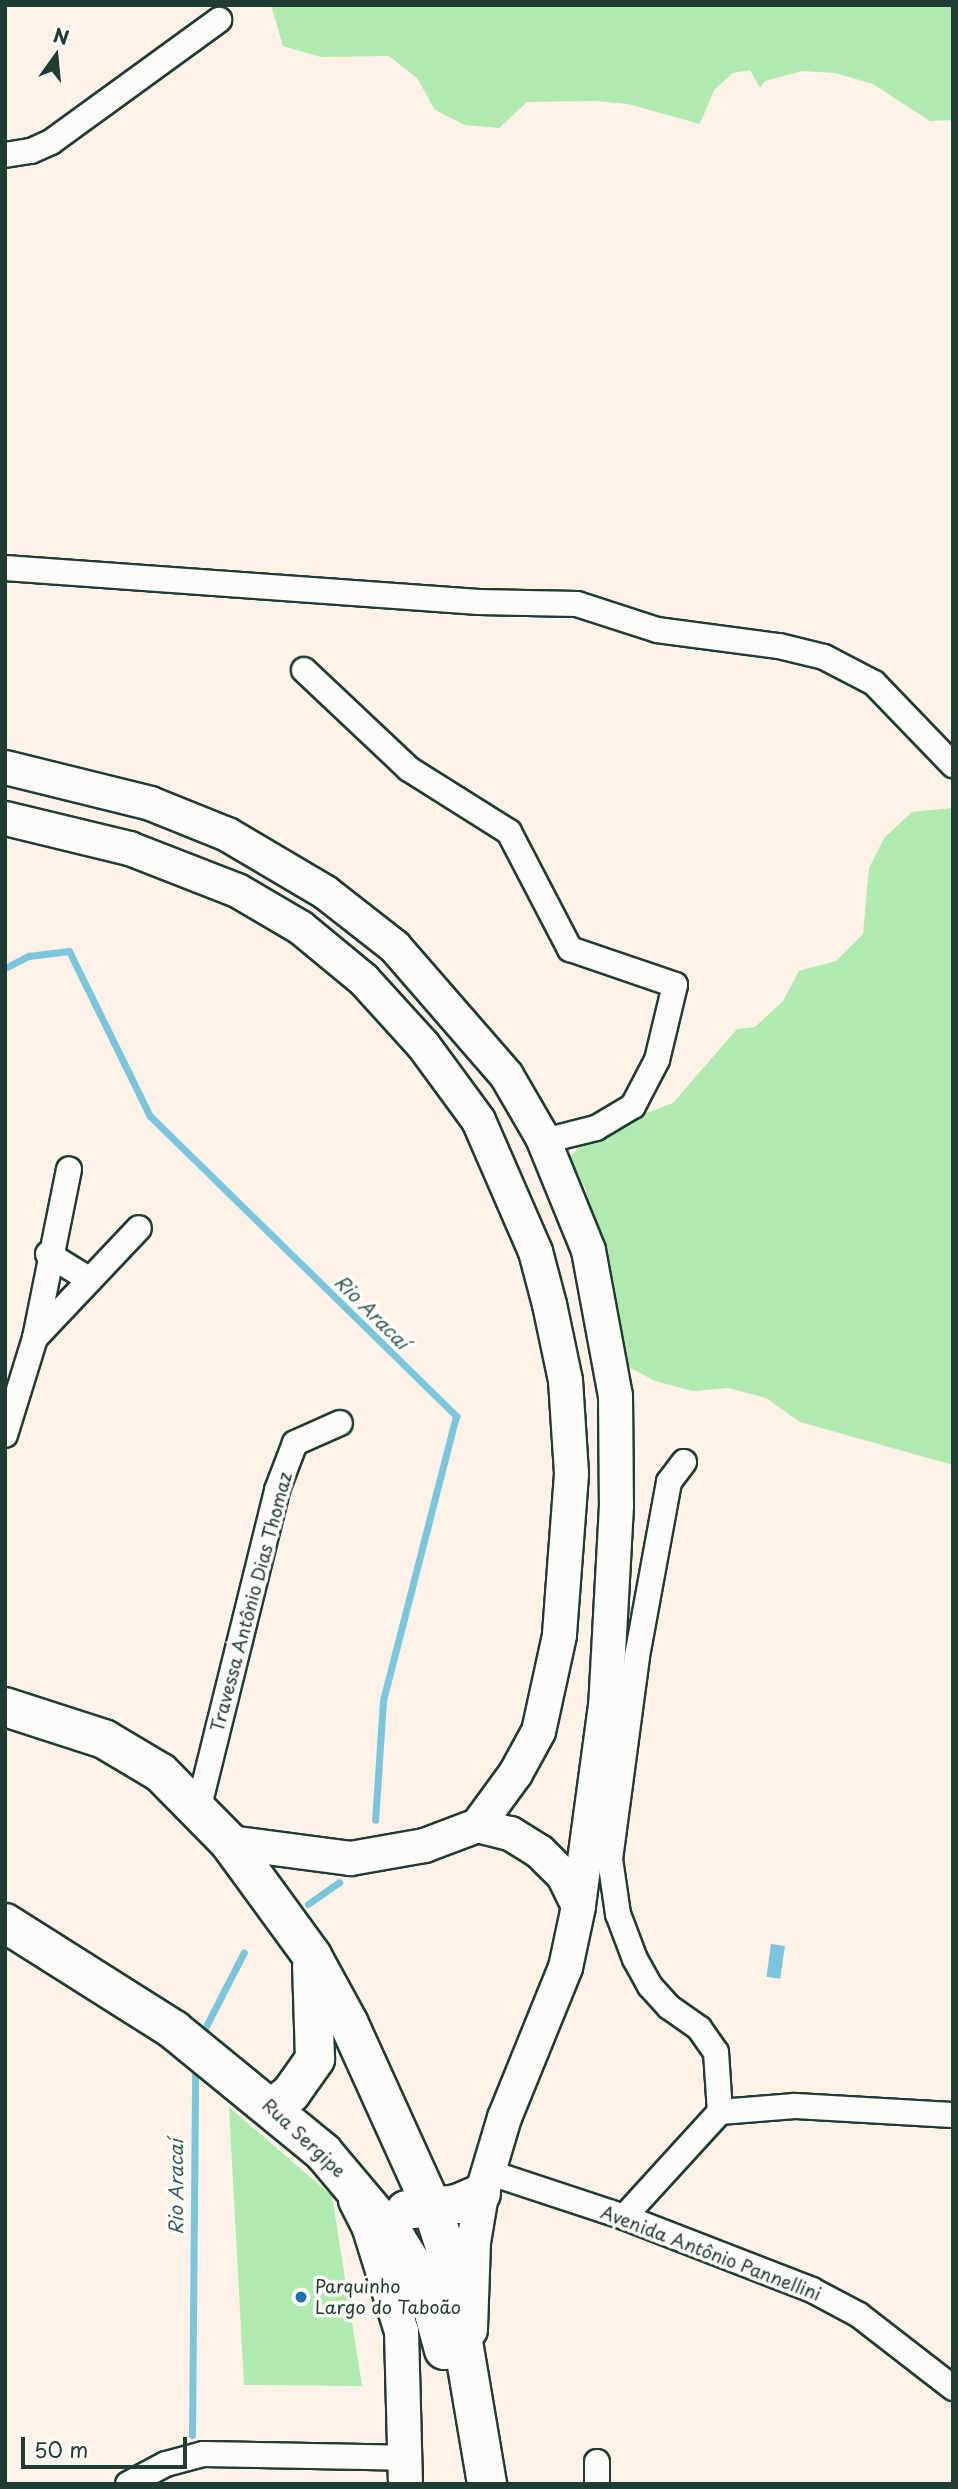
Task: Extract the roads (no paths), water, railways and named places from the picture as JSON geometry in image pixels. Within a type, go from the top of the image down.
[{"type":"main road","points":[[5,767],[150,803],[227,834],[326,892],[394,946],[464,1023],[506,1075],[544,1142],[588,1250],[615,1395],[616,1505],[605,1705],[578,1906],[565,1967],[504,2117],[484,2183],[473,2242],[468,2360]]},
{"type":"main road","points":[[5,818],[185,867],[237,890],[300,927],[389,1007],[423,1045],[478,1120],[535,1251],[549,1304],[565,1380],[571,1474],[559,1634],[538,1731],[515,1773],[477,1825],[424,1845],[350,1858],[229,1842]]},
{"type":"main road","points":[[5,1707],[104,1739],[161,1773],[229,1842],[312,1956],[349,2024],[432,2207],[449,2259],[468,2360],[484,2469]]},
{"type":"main road","points":[[477,1825],[510,1833],[540,1851],[563,1875],[578,1906]]},
{"type":"main road","name":"Rua Sergipe","points":[[5,1923],[174,2030],[258,2096],[342,2172],[397,2240],[430,2299],[484,2469]]},
{"type":"main road","points":[[258,2096],[291,2092],[315,2059],[312,1956]]},
{"type":"main road","points":[[342,2172],[388,2204],[407,2210],[432,2207],[484,2183]]},
{"type":"main road","points":[[342,2172],[368,2225],[401,2331],[405,2471]]},
{"type":"street","points":[[5,155],[31,152],[51,142],[219,20]]},
{"type":"street","points":[[5,568],[479,602],[577,604],[657,630],[779,646],[824,657],[874,683],[953,765]]},
{"type":"street","points":[[304,670],[409,769],[509,832],[570,949],[675,985],[657,1060],[633,1106],[596,1128],[544,1142]]},
{"type":"street","points":[[5,1435],[34,1338],[48,1254],[69,1168]]},
{"type":"street","points":[[34,1338],[139,1228]]},
{"type":"street","points":[[48,1254],[90,1280]]},
{"type":"street","name":"Travessa Antônio Dias Thomaz","points":[[198,1810],[282,1479],[295,1443],[340,1423]]},
{"type":"street","points":[[684,1462],[669,1482],[637,1657],[610,1859],[618,1914],[650,1986],[708,2036],[716,2052],[720,2112]]},
{"type":"street","points":[[624,2217],[720,2112],[795,2106],[953,2115]]},
{"type":"street","name":"Avenida Antônio Pannellini","points":[[484,2183],[624,2217],[812,2290],[859,2315],[953,2388]]},
{"type":"street","points":[[128,2484],[166,2464],[204,2454],[405,2471]]},
{"type":"water","points":[[771,1944],[785,1946],[780,1979],[766,1977]]},
{"type":"waterway","name":"Rio Aracaí","points":[[5,968],[29,956],[69,951],[150,1116],[456,1416],[383,1701],[375,1820]]},
{"type":"waterway","name":"Rio Aracaí","points":[[308,1904],[339,1882]]},
{"type":"waterway","name":"Rio Aracaí","points":[[201,2036],[244,1952]]},
{"type":"waterway","name":"Rio Aracaí","points":[[192,2435],[195,2065]]},
{"type":"place","name":"Parquinho Largo do Taboão","points":[[301,2297]]}]
